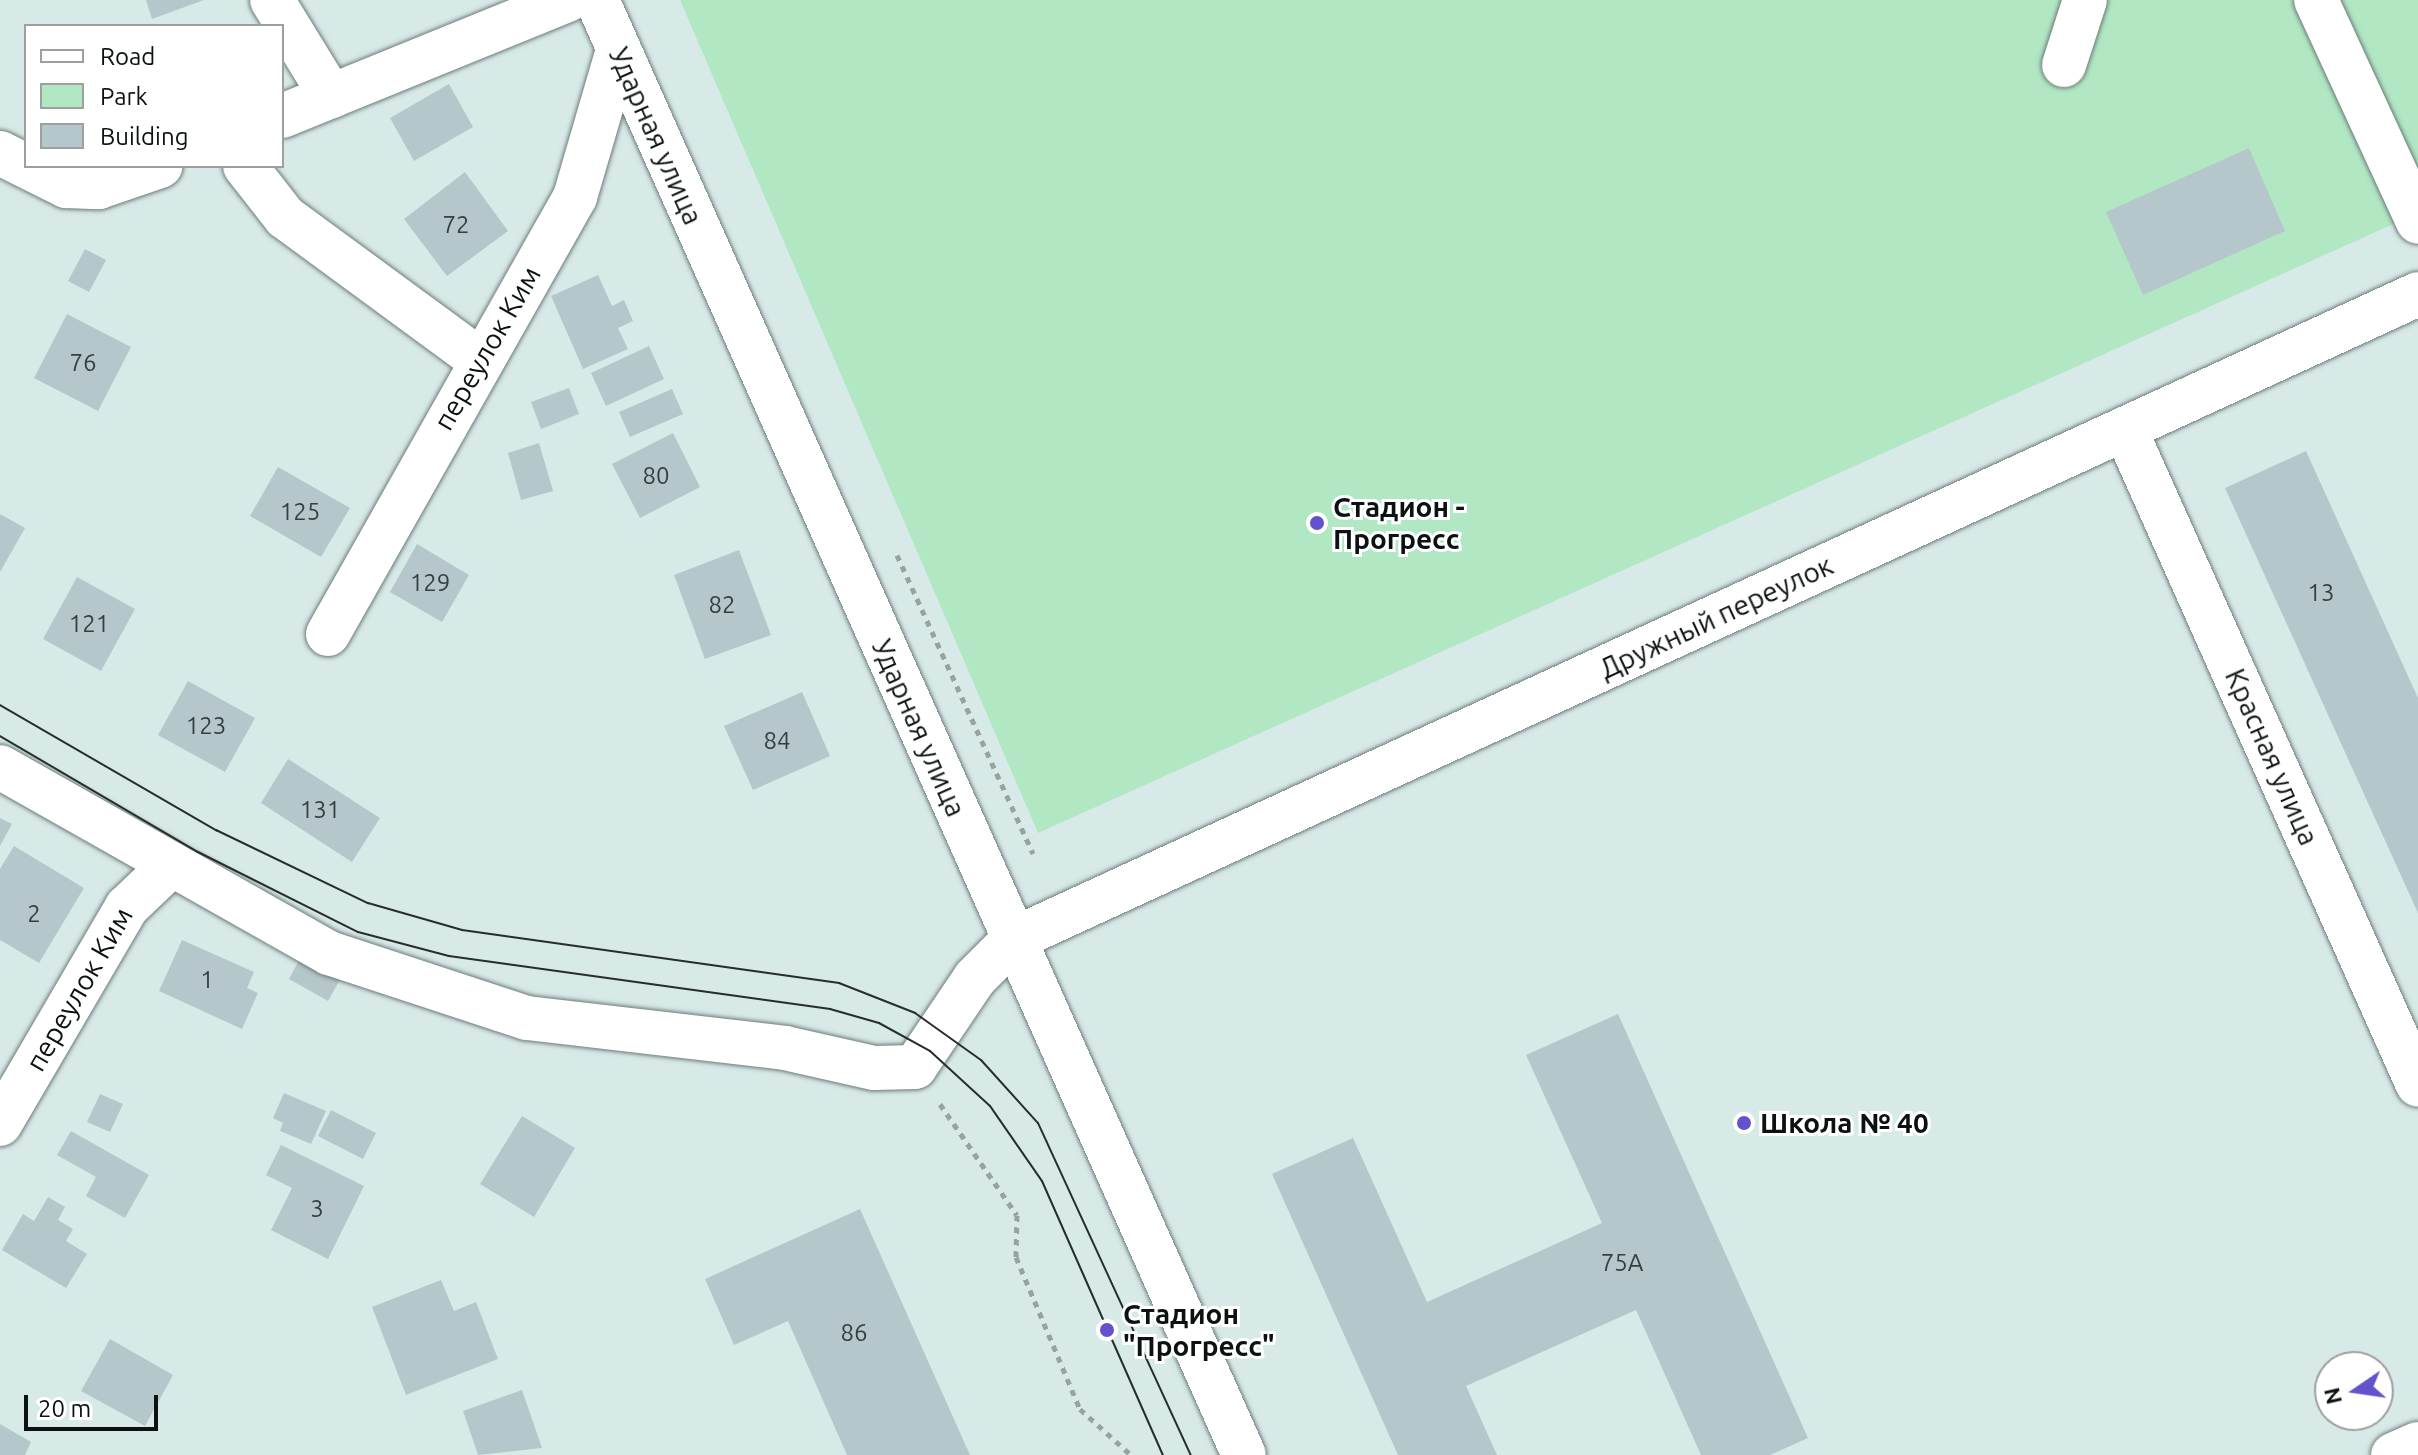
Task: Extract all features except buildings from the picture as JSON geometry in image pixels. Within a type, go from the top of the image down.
[{"type":"street","points":[[272,0],[331,96]]},
{"type":"street","points":[[284,115],[568,0]]},
{"type":"street","name":"Ударная улица","points":[[597,0],[1244,1455]]},
{"type":"street","points":[[2064,65],[2085,0]]},
{"type":"street","points":[[2316,0],[2418,222]]},
{"type":"street","name":"переулок Ким","points":[[328,634],[478,359],[575,197],[618,50]]},
{"type":"street","points":[[0,153],[24,165]]},
{"type":"street","points":[[30,168],[66,186],[99,187],[154,168]]},
{"type":"street","points":[[247,168],[285,217],[478,359]]},
{"type":"street","name":"Дружный переулок","points":[[1014,939],[2125,429],[2413,311]]},
{"type":"street","name":"Красная улица","points":[[2125,429],[2418,1085]]},
{"type":"street","points":[[0,767],[170,866],[329,953],[527,1018],[785,1048],[874,1068],[915,1067],[975,978],[1014,939]]},
{"type":"street","name":"переулок Ким","points":[[0,1124],[127,907],[170,866]]},
{"type":"street","points":[[2393,1455],[2418,1444]]},
{"type":"path","points":[[915,1067],[1017,1215],[1016,1257],[1080,1409],[1131,1455]]},
{"type":"green space","name":"Стадион - Прогресс","points":[[680,0],[2418,0],[2418,213],[1038,833]]},
{"type":"tram line","points":[[0,705],[216,830],[368,903],[462,930],[839,983],[915,1013],[981,1060],[1038,1123],[1191,1455]]},
{"type":"tram line","points":[[0,736],[198,852],[358,932],[449,956],[830,1009],[879,1023],[930,1051],[990,1106],[1042,1181],[1163,1455]]},
{"type":"place","name":"Стадион - Прогресс","points":[[1317,523]]},
{"type":"place","name":"Школа № 40","points":[[1744,1123]]},
{"type":"place","name":"Стадион \"Прогресс\"","points":[[1107,1330]]}]
